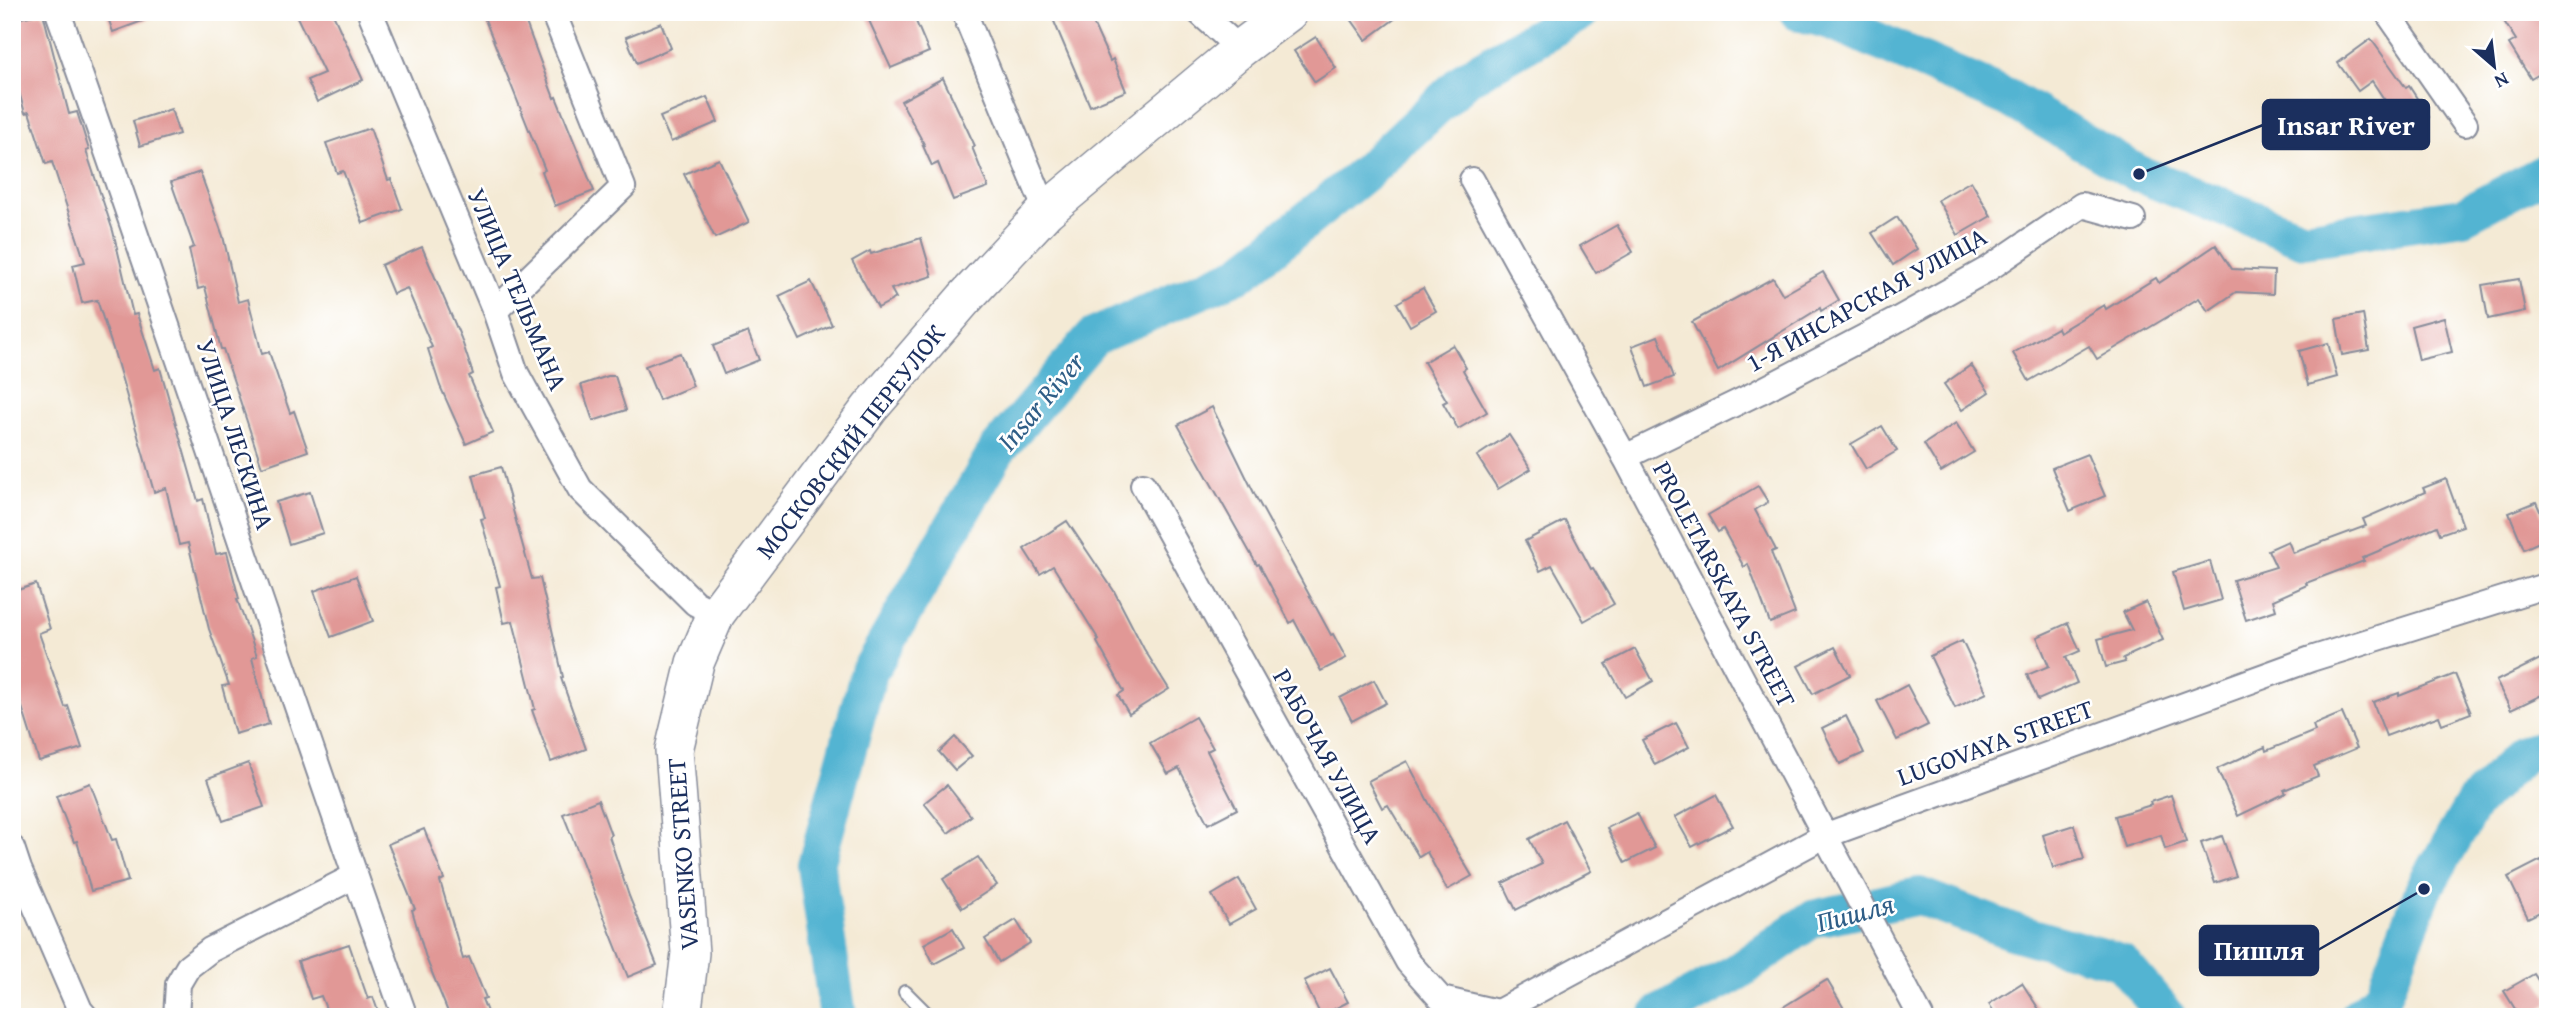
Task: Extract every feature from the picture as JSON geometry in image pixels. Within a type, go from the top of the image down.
[{"type":"street","name":"УЛИЦА ЛЕСКИНА","points":[[58,12],[135,227],[297,711],[405,1017]]},
{"type":"street","name":"УЛИЦА ТЕЛЬМАНА","points":[[370,12],[495,311],[516,373],[580,489],[695,603],[716,614]]},
{"type":"street","points":[[495,311],[623,187],[552,12]]},
{"type":"street","points":[[964,12],[1046,211]]},
{"type":"street","points":[[1199,12],[1240,49]]},
{"type":"street","name":"МОСКОВСКИЙ ПЕРЕУЛОК","points":[[716,614],[870,408],[964,299],[1046,211],[1240,49],[1289,12]]},
{"type":"street","points":[[2387,12],[2465,124]]},
{"type":"street","name":"PROLETARSKAYA STREET","points":[[1472,180],[1625,457],[1921,1017]]},
{"type":"street","name":"1-Я ИНСАРСКАЯ УЛИЦА","points":[[1625,457],[1759,392],[1895,321],[1988,269],[2082,205],[2133,219]]},
{"type":"street","name":"РАБОЧАЯ УЛИЦА","points":[[1143,485],[1408,962],[1441,999],[1493,1014]]},
{"type":"street","name":"LUGOVAYA STREET","points":[[1493,1014],[1824,836],[2311,659],[2548,585]]},
{"type":"street","name":"VASENKO STREET","points":[[682,1017],[690,953],[674,750],[695,663],[716,614]]},
{"type":"street","points":[[12,848],[80,1010],[86,1017]]},
{"type":"street","points":[[176,1017],[178,984],[188,967],[210,950],[355,876]]},
{"type":"lane","points":[[905,992],[930,1017]]},
{"type":"building","points":[[106,12],[161,12],[161,14],[113,32]]},
{"type":"building","points":[[307,12],[332,12],[363,80],[317,102],[307,80],[324,73],[297,17]]},
{"type":"building","points":[[482,12],[522,12],[554,98],[556,97],[594,191],[555,206],[542,171],[545,170]]},
{"type":"building","points":[[865,12],[912,12],[929,52],[891,68]]},
{"type":"building","points":[[1050,12],[1088,12],[1110,61],[1113,59],[1126,91],[1090,106]]},
{"type":"building","points":[[1346,12],[1404,12],[1366,40]]},
{"type":"building","points":[[2498,12],[2538,12],[2548,28],[2548,69],[2531,79],[2509,44],[2516,40]]},
{"type":"building","points":[[43,13],[69,114],[77,112],[89,150],[86,151],[113,231],[133,315],[137,314],[155,370],[160,368],[198,501],[203,499],[216,554],[227,552],[237,599],[257,656],[252,658],[269,724],[235,734],[222,686],[229,685],[209,629],[188,543],[179,545],[166,488],[154,492],[97,300],[82,303],[73,265],[85,262],[52,162],[46,164],[29,112],[25,113],[12,67],[12,20]]},
{"type":"building","points":[[661,23],[671,48],[637,63],[626,37]]},
{"type":"building","points":[[1316,37],[1336,68],[1315,82],[1294,51]]},
{"type":"building","points":[[2371,39],[2406,88],[2409,86],[2429,117],[2406,132],[2372,81],[2358,91],[2338,63]]},
{"type":"building","points":[[943,78],[975,146],[972,147],[988,187],[953,200],[938,163],[932,166],[925,146],[901,101]]},
{"type":"building","points":[[707,97],[718,122],[671,142],[660,117]]},
{"type":"building","points":[[171,109],[179,134],[140,146],[133,121]]},
{"type":"building","points":[[370,128],[388,180],[391,179],[402,209],[363,223],[343,171],[337,173],[326,143]]},
{"type":"building","points":[[719,159],[749,222],[715,238],[684,174]]},
{"type":"building","points":[[200,172],[223,236],[238,302],[248,299],[262,354],[269,352],[290,413],[294,411],[308,451],[262,467],[221,349],[205,287],[198,289],[189,249],[194,247],[171,182]]},
{"type":"building","points":[[1971,181],[1991,216],[1958,235],[1938,200]]},
{"type":"building","points":[[1897,217],[1917,249],[1893,265],[1872,233]]},
{"type":"building","points":[[1617,225],[1633,252],[1596,273],[1580,246]]},
{"type":"building","points":[[921,238],[932,276],[891,289],[896,298],[878,308],[852,261],[870,251],[871,254]]},
{"type":"building","points":[[2216,245],[2232,269],[2274,271],[2273,294],[2236,292],[2208,311],[2199,298],[2097,359],[2089,346],[2029,381],[2013,353],[2057,328],[2059,332],[2104,305],[2106,309],[2156,278],[2159,283]]},
{"type":"building","points":[[422,247],[461,338],[473,374],[469,376],[493,432],[466,444],[440,386],[428,349],[432,347],[407,288],[393,294],[381,265]]},
{"type":"building","points":[[1823,272],[1839,300],[1821,311],[1820,308],[1718,371],[1692,322],[1773,278],[1783,295]]},
{"type":"building","points":[[2519,279],[2525,311],[2488,319],[2482,285]]},
{"type":"building","points":[[811,281],[832,325],[800,340],[779,296]]},
{"type":"building","points":[[1423,288],[1436,311],[1410,326],[1397,303]]},
{"type":"building","points":[[2363,314],[2369,350],[2342,355],[2336,319]]},
{"type":"building","points":[[2444,317],[2452,352],[2419,360],[2411,326]]},
{"type":"building","points":[[748,332],[759,360],[724,374],[713,346]]},
{"type":"building","points":[[1658,336],[1674,377],[1647,387],[1632,346]]},
{"type":"building","points":[[2328,343],[2337,377],[2308,385],[2299,351]]},
{"type":"building","points":[[1453,345],[1466,368],[1463,370],[1487,412],[1458,429],[1443,403],[1447,401],[1424,362]]},
{"type":"building","points":[[680,353],[693,386],[659,400],[645,366]]},
{"type":"building","points":[[1971,365],[1989,392],[1962,410],[1944,384]]},
{"type":"building","points":[[615,376],[626,410],[593,421],[581,385]]},
{"type":"building","points":[[1212,407],[1257,499],[1346,658],[1321,671],[1294,620],[1290,623],[1178,425]]},
{"type":"building","points":[[1956,423],[1974,452],[1941,472],[1924,444]]},
{"type":"building","points":[[1882,426],[1897,451],[1866,469],[1851,444]]},
{"type":"building","points":[[1509,435],[1531,469],[1498,489],[1477,456]]},
{"type":"building","points":[[2087,454],[2105,496],[2070,511],[2052,468]]},
{"type":"building","points":[[501,467],[532,579],[540,578],[563,677],[561,678],[586,749],[551,762],[532,710],[535,709],[513,621],[504,623],[496,587],[500,586],[481,519],[485,518],[473,475]]},
{"type":"building","points":[[2446,479],[2463,526],[2440,534],[2437,526],[2362,558],[2364,561],[2306,583],[2307,585],[2273,600],[2276,610],[2246,620],[2233,580],[2276,567],[2268,550],[2288,541],[2293,553],[2366,526],[2363,519],[2425,492],[2423,488]]},
{"type":"building","points":[[1758,486],[1768,502],[1755,510],[1776,550],[1771,552],[1795,613],[1770,623],[1748,564],[1744,567],[1723,529],[1718,532],[1708,515]]},
{"type":"building","points":[[310,492],[323,533],[289,544],[276,502]]},
{"type":"building","points":[[2536,502],[2548,529],[2548,538],[2524,549],[2509,513]]},
{"type":"building","points":[[1565,520],[1591,569],[1593,568],[1614,604],[1584,621],[1552,565],[1540,571],[1525,541]]},
{"type":"building","points":[[1067,521],[1114,591],[1144,649],[1169,689],[1129,714],[1118,695],[1124,691],[1097,642],[1099,640],[1053,566],[1040,574],[1024,549]]},
{"type":"building","points":[[2210,561],[2221,600],[2184,611],[2173,572]]},
{"type":"building","points":[[356,576],[373,621],[331,637],[314,591]]},
{"type":"building","points":[[36,584],[50,629],[39,633],[82,748],[39,761],[12,675],[12,592]]},
{"type":"building","points":[[2146,602],[2163,640],[2123,658],[2125,662],[2106,667],[2098,639],[2132,630],[2123,612]]},
{"type":"building","points":[[2068,623],[2080,651],[2066,657],[2077,683],[2038,700],[2027,675],[2049,666],[2037,637]]},
{"type":"building","points":[[1962,641],[1987,693],[1955,708],[1930,656]]},
{"type":"building","points":[[1835,647],[1850,675],[1813,694],[1798,666]]},
{"type":"building","points":[[1635,649],[1653,681],[1625,697],[1606,664]]},
{"type":"building","points":[[2548,655],[2548,692],[2511,710],[2496,681]]},
{"type":"building","points":[[2455,674],[2471,713],[2442,724],[2439,716],[2386,736],[2373,702],[2399,693],[2399,696]]},
{"type":"building","points":[[1374,680],[1386,703],[1352,721],[1340,698]]},
{"type":"building","points":[[1907,685],[1928,725],[1897,740],[1877,701]]},
{"type":"building","points":[[2342,713],[2357,748],[2314,766],[2318,776],[2284,790],[2286,793],[2238,816],[2217,769],[2265,747],[2266,751],[2315,731],[2313,725]]},
{"type":"building","points":[[1846,716],[1864,753],[1840,764],[1822,728]]},
{"type":"building","points":[[1195,717],[1213,748],[1207,751],[1237,809],[1208,824],[1179,768],[1168,774],[1150,743]]},
{"type":"building","points":[[1676,723],[1689,747],[1655,765],[1642,740]]},
{"type":"building","points":[[955,737],[972,756],[955,770],[939,752]]},
{"type":"building","points":[[1407,761],[1472,876],[1447,890],[1427,852],[1419,857],[1388,805],[1382,808],[1368,781]]},
{"type":"building","points":[[248,763],[264,807],[223,821],[208,778]]},
{"type":"building","points":[[90,783],[112,840],[116,839],[128,881],[91,891],[77,841],[74,842],[56,796]]},
{"type":"building","points":[[947,785],[971,816],[948,833],[924,803]]},
{"type":"building","points":[[1716,795],[1733,826],[1692,847],[1675,817]]},
{"type":"building","points":[[2171,795],[2186,842],[2165,849],[2161,835],[2124,847],[2115,816],[2151,805],[2150,802]]},
{"type":"building","points":[[598,800],[629,896],[657,965],[628,977],[563,814]]},
{"type":"building","points":[[1637,813],[1655,848],[1625,863],[1607,828]]},
{"type":"building","points":[[1564,820],[1591,871],[1516,910],[1503,883],[1542,864],[1529,839]]},
{"type":"building","points":[[2074,825],[2084,859],[2053,868],[2043,835]]},
{"type":"building","points":[[424,829],[444,879],[440,881],[463,959],[469,957],[486,998],[482,999],[489,1017],[450,1017],[426,958],[412,910],[415,909],[388,844]]},
{"type":"building","points":[[2222,836],[2236,876],[2215,883],[2201,843]]},
{"type":"building","points":[[978,857],[997,885],[962,908],[943,879]]},
{"type":"building","points":[[2541,860],[2548,874],[2548,908],[2528,918],[2508,877]]},
{"type":"building","points":[[1239,879],[1256,909],[1229,924],[1212,895]]},
{"type":"building","points":[[1016,920],[1030,943],[999,962],[985,939]]},
{"type":"building","points":[[953,928],[964,948],[934,964],[924,944]]},
{"type":"building","points":[[349,944],[368,999],[373,997],[380,1017],[326,1017],[328,1014],[321,996],[311,999],[298,961]]},
{"type":"building","points":[[1330,968],[1348,1002],[1321,1016],[1304,981]]},
{"type":"building","points":[[2534,974],[2548,996],[2548,1004],[2527,1017],[2520,1017],[2504,991]]},
{"type":"building","points":[[1827,980],[1849,1017],[1767,1017]]},
{"type":"building","points":[[2022,983],[2040,1011],[2031,1017],[1997,1017],[1989,1004]]},
{"type":"waterway","name":"Insar River","points":[[838,1017],[816,865],[869,672],[997,450],[1093,337],[1241,273],[1366,172],[1468,77],[1581,12]]},
{"type":"waterway","name":"Insar River","points":[[1798,12],[1834,22],[2008,98],[2139,174],[2304,239],[2463,216],[2548,171]]},
{"type":"waterway","name":"Пишля","points":[[2357,1017],[2383,996],[2424,889],[2474,803],[2523,754],[2548,748]]},
{"type":"waterway","name":"Пишля","points":[[1658,1017],[1659,1014],[1737,972],[1812,919],[1919,896],[2011,931],[2121,962],[2168,1017]]},
{"type":"place","name":"Insar River","points":[[2139,174]]},
{"type":"place","name":"Пишля","points":[[2424,889]]}]
